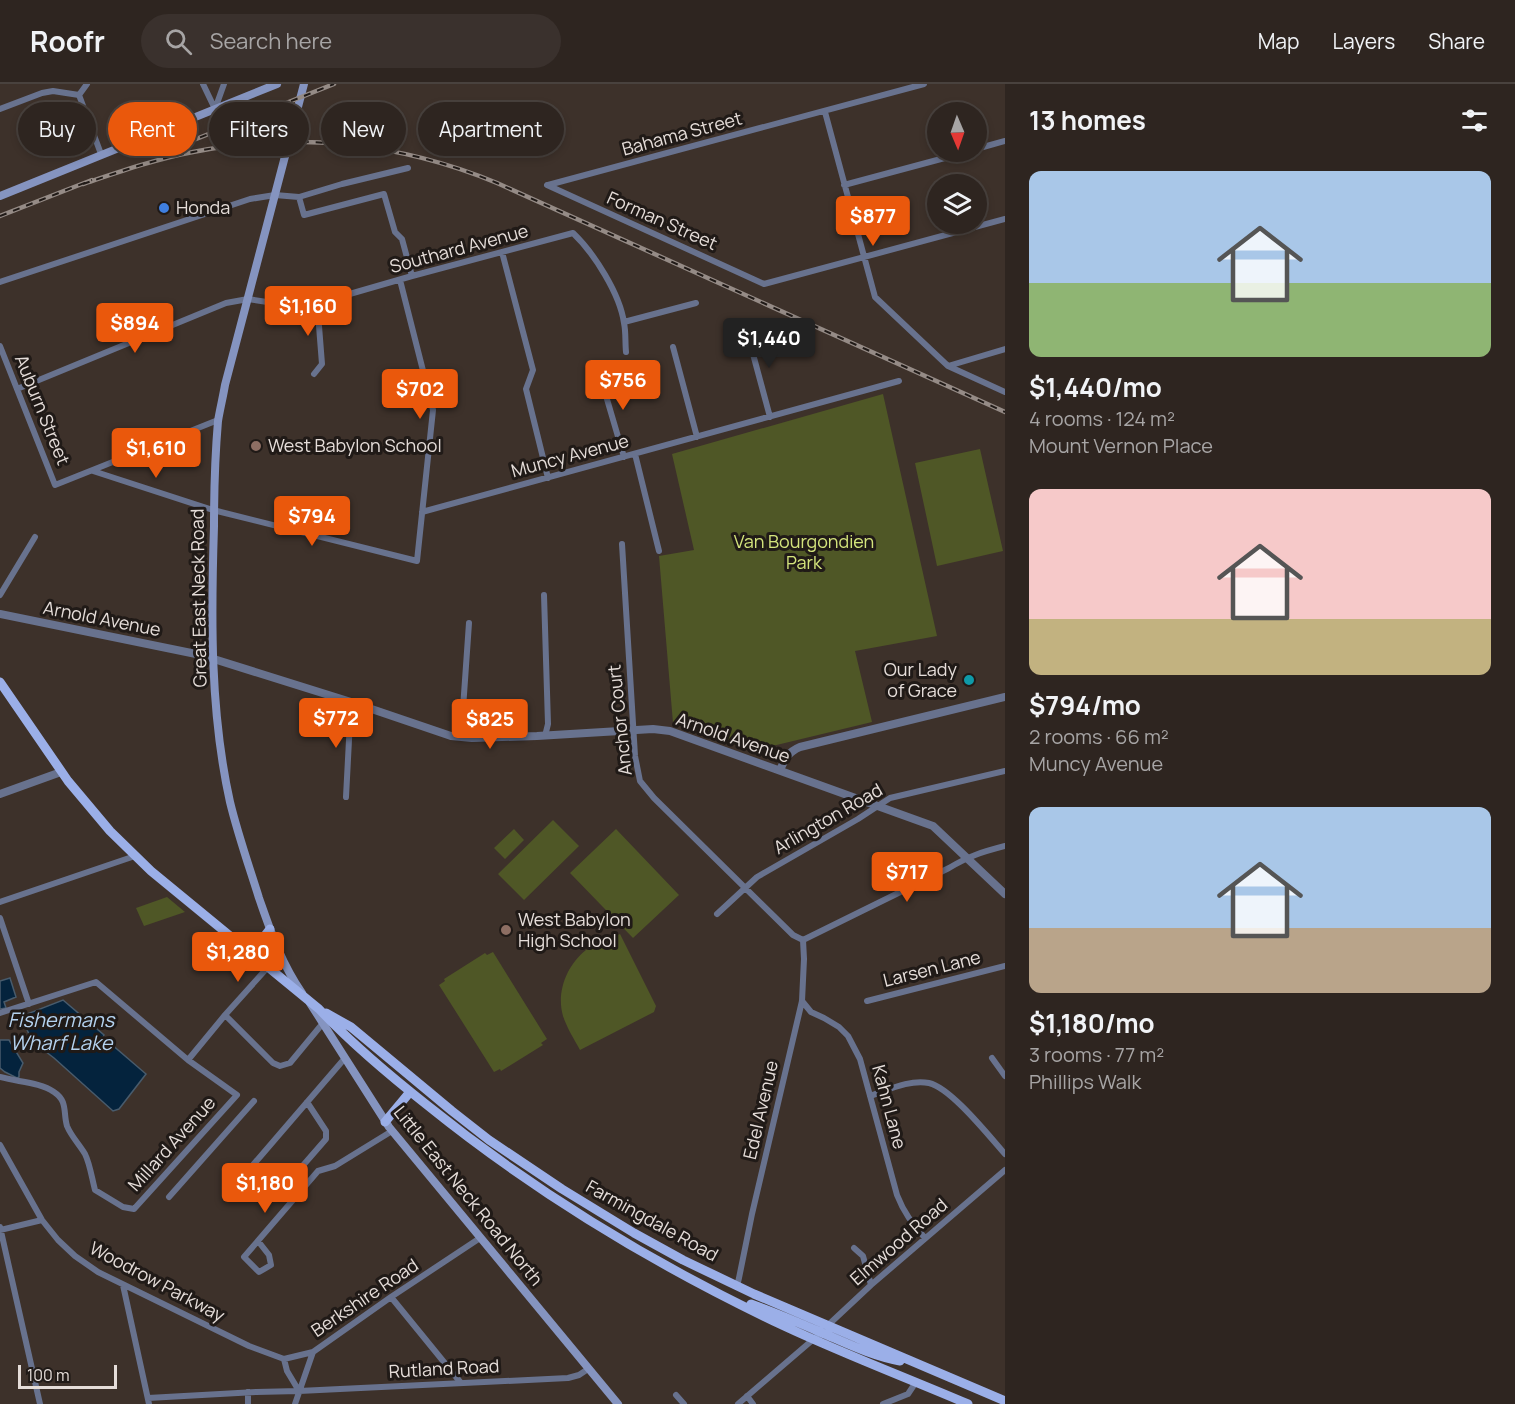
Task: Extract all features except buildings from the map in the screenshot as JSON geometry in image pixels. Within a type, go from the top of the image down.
[{"type":"main road","points":[[232,102],[277,84]]},
{"type":"main road","name":"Great East Neck Road","points":[[304,84],[225,385],[219,420],[213,510],[212,592],[220,744],[230,801],[243,851],[283,963],[306,998]]},
{"type":"main road","points":[[0,196],[209,111]]},
{"type":"main road","points":[[0,682],[61,772],[93,813],[135,856],[268,967]]},
{"type":"main road","points":[[243,946],[259,943],[270,929]]},
{"type":"main road","name":"Farmingdale Road","points":[[268,967],[319,1009],[344,1036],[410,1092],[500,1161],[551,1196],[649,1256],[729,1299],[821,1332]]},
{"type":"main road","name":"Little East Neck Road North","points":[[306,998],[392,1131],[618,1404]]},
{"type":"main road","name":"Farmingdale Road","points":[[319,1009],[351,1027],[489,1140],[634,1233],[916,1382],[968,1404]]},
{"type":"main road","points":[[386,1122],[410,1092]]},
{"type":"main road","points":[[821,1332],[880,1356],[920,1365],[1005,1401]]},
{"type":"street","points":[[79,95],[87,84]]},
{"type":"street","points":[[203,84],[212,102]]},
{"type":"street","points":[[218,102],[224,84]]},
{"type":"street","name":"Bahama Street","points":[[548,185],[924,84]]},
{"type":"street","points":[[0,109],[53,91],[79,95]]},
{"type":"street","points":[[79,95],[101,154]]},
{"type":"street","points":[[825,112],[875,297],[948,366],[1005,392]]},
{"type":"street","points":[[987,146],[1005,141]]},
{"type":"street","points":[[844,185],[930,162]]},
{"type":"street","points":[[0,282],[250,199],[275,195],[299,198],[342,184],[408,168]]},
{"type":"street","name":"Forman Street","points":[[548,185],[764,284],[864,256]]},
{"type":"street","points":[[299,198],[304,215],[384,194],[395,232],[402,239],[412,276]]},
{"type":"street","points":[[864,256],[1005,219]]},
{"type":"street","name":"Southard Avenue","points":[[248,299],[293,306],[315,304],[573,233],[583,243],[614,289],[624,322]]},
{"type":"street","points":[[502,252],[533,370],[526,388],[548,478]]},
{"type":"street","points":[[93,471],[213,510],[417,561],[433,410],[400,280]]},
{"type":"street","points":[[17,389],[226,303],[248,299]]},
{"type":"street","points":[[626,351],[624,322],[696,303]]},
{"type":"street","points":[[314,374],[322,364],[315,304]]},
{"type":"street","points":[[746,328],[770,417]]},
{"type":"street","name":"Auburn Street","points":[[0,346],[56,485],[93,471]]},
{"type":"street","points":[[673,347],[697,437]]},
{"type":"street","points":[[948,366],[1005,350]]},
{"type":"street","points":[[599,372],[624,457]]},
{"type":"street","name":"Muncy Avenue","points":[[422,512],[898,381]]},
{"type":"street","points":[[93,471],[219,420]]},
{"type":"street","points":[[635,454],[659,550]]},
{"type":"street","points":[[0,595],[35,537]]},
{"type":"street","name":"Anchor Court","points":[[622,544],[633,730],[640,781],[654,798],[744,888],[793,935],[803,940]]},
{"type":"street","points":[[544,595],[548,724],[545,736]]},
{"type":"street","name":"Arnold Avenue","points":[[0,614],[214,658],[439,733],[461,737],[545,736],[657,729],[675,733],[933,826],[1005,894]]},
{"type":"street","points":[[461,737],[469,623]]},
{"type":"street","points":[[780,770],[788,754],[800,747],[1005,697]]},
{"type":"street","points":[[346,797],[351,702]]},
{"type":"street","name":"Arlington Road","points":[[717,914],[757,878],[891,798],[1005,771]]},
{"type":"street","points":[[0,794],[61,772]]},
{"type":"street","points":[[803,940],[967,858],[1005,846]]},
{"type":"street","points":[[0,902],[135,856]]},
{"type":"street","points":[[0,918],[29,1004]]},
{"type":"street","name":"Edel Avenue","points":[[737,1286],[802,1001],[803,940]]},
{"type":"street","name":"Larsen Lane","points":[[867,1001],[1005,966]]},
{"type":"street","points":[[188,1060],[268,967]]},
{"type":"street","name":"Millard Avenue","points":[[0,1013],[96,982],[188,1060],[237,1095],[134,1209],[123,1208],[95,1190],[85,1155],[75,1142],[67,1125],[65,1106],[56,1092],[36,1084],[15,1082],[0,1077]]},
{"type":"street","name":"Kahn Lane","points":[[802,1001],[811,1012],[831,1022],[848,1036],[860,1059],[897,1195],[903,1210],[925,1238]]},
{"type":"street","points":[[225,1015],[273,1063],[280,1066],[290,1063],[323,1023]]},
{"type":"street","points":[[228,1194],[345,1058]]},
{"type":"street","points":[[992,1058],[1005,1076]]},
{"type":"street","points":[[870,1096],[914,1083],[939,1086],[951,1095],[1005,1154]]},
{"type":"street","points":[[169,1197],[254,1101]]},
{"type":"street","points":[[250,1168],[279,1193],[326,1139],[326,1131],[307,1102]]},
{"type":"street","points":[[258,1240],[269,1255],[271,1265],[259,1272],[244,1257],[258,1240],[318,1172],[335,1166],[392,1131]]},
{"type":"street","name":"Woodrow Parkway","points":[[0,1145],[42,1220],[75,1256],[98,1272],[123,1285],[249,1347],[284,1359]]},
{"type":"street","name":"Elmwood Road","points":[[738,1404],[871,1285],[1005,1170]]},
{"type":"street","points":[[40,1404],[0,1229],[42,1220]]},
{"type":"street","name":"Berkshire Road","points":[[295,1404],[313,1352],[480,1238]]},
{"type":"street","points":[[854,1248],[863,1256],[871,1285]]},
{"type":"street","points":[[123,1285],[148,1401]]},
{"type":"street","points":[[391,1297],[461,1383]]},
{"type":"street","points":[[299,1391],[287,1371],[284,1359],[313,1352]]},
{"type":"street","name":"Rutland Road","points":[[148,1401],[248,1392],[568,1378],[588,1369]]},
{"type":"street","points":[[883,1404],[908,1394],[916,1382]]},
{"type":"street","points":[[248,1392],[248,1404]]},
{"type":"street","points":[[676,1395],[684,1404]]},
{"type":"street","points":[[747,1396],[753,1404]]},
{"type":"green space","name":"Van Bourgondien Park","points":[[883,394],[937,636],[855,651],[872,722],[752,751],[673,723],[659,556],[694,550],[672,454]]},
{"type":"green space","points":[[980,449],[1003,551],[937,566],[915,463]]},
{"type":"green space","points":[[553,820],[579,846],[524,900],[498,874]]},
{"type":"green space","points":[[514,829],[524,840],[505,859],[494,848]]},
{"type":"green space","points":[[616,829],[679,895],[633,938],[570,873]]},
{"type":"green space","points":[[167,897],[185,912],[144,926],[136,908]]},
{"type":"green space","points":[[620,934],[656,1006],[654,1012],[580,1050],[563,1016],[561,1007],[565,980],[573,963],[586,950]]},
{"type":"green space","points":[[493,952],[547,1039],[541,1043],[543,1045],[501,1071],[500,1069],[494,1072],[439,985],[445,981],[444,979],[485,953],[487,955]]},
{"type":"water","points":[[10,978],[16,997],[4,1002],[6,1008],[0,1009],[0,981]]},
{"type":"water","name":"Fishermans Wharf Lake","points":[[63,1000],[146,1074],[119,1109],[113,1111],[32,1041],[25,1025],[24,1018],[27,1014]]},
{"type":"water","points":[[0,1040],[9,1040],[23,1063],[17,1078],[0,1068]]},
{"type":"railway","points":[[197,139],[334,84]]},
{"type":"railway","points":[[83,184],[179,155],[270,142],[347,145],[423,158],[497,183],[1005,412]]},
{"type":"railway","points":[[0,216],[92,180]]},
{"type":"place","name":"Honda","points":[[164,208]]},
{"type":"place","name":"West Babylon School","points":[[256,446]]},
{"type":"place","name":"Our Lady of Grace","points":[[969,680]]},
{"type":"place","name":"West Babylon High School","points":[[506,930]]}]
